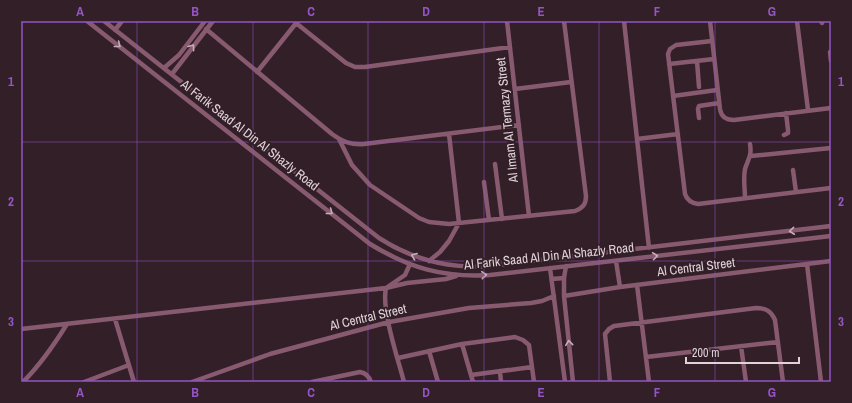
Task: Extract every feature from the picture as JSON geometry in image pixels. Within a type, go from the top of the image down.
[{"type":"street","name":"Al Farik Saad Al Din Al Shazly Road","points":[[87,21],[370,244],[399,260],[431,271],[456,276],[475,276],[831,236]]},
{"type":"street","name":"Al Farik Saad Al Din Al Shazly Road","points":[[104,21],[354,219],[387,243],[410,255],[429,261],[461,267],[482,267],[831,226]]},
{"type":"street","points":[[115,30],[122,21]]},
{"type":"street","points":[[164,68],[179,55],[205,21]]},
{"type":"street","points":[[172,74],[213,21]]},
{"type":"street","name":"Al Imam Al Termazy Street","points":[[507,21],[529,216]]},
{"type":"street","points":[[339,139],[352,166],[370,185],[419,218],[429,222],[439,224],[459,223],[576,211],[584,206],[586,201],[564,21]]},
{"type":"street","points":[[624,21],[648,248]]},
{"type":"street","points":[[710,21],[720,112],[725,118],[728,119],[831,108]]},
{"type":"street","points":[[797,21],[808,110]]},
{"type":"street","points":[[258,72],[297,22],[346,63],[355,67],[365,67],[510,47]]},
{"type":"street","points":[[206,29],[339,139],[355,144],[519,125]]},
{"type":"street","points":[[712,41],[674,46],[669,52],[669,64],[685,194],[688,200],[694,204],[698,204],[831,188]]},
{"type":"street","points":[[830,52],[831,61]]},
{"type":"street","points":[[179,55],[184,58]]},
{"type":"street","points":[[669,64],[714,59]]},
{"type":"street","points":[[697,61],[700,87]]},
{"type":"street","points":[[515,89],[571,82]]},
{"type":"street","points":[[673,96],[717,90]]},
{"type":"street","points":[[699,118],[698,109],[700,106],[719,103]]},
{"type":"street","points":[[784,135],[788,133],[786,113]]},
{"type":"street","points":[[429,261],[440,252],[449,241],[459,223],[449,134]]},
{"type":"street","points":[[637,139],[678,134]]},
{"type":"street","points":[[745,198],[744,174],[751,156],[750,144]]},
{"type":"street","points":[[751,156],[831,148]]},
{"type":"street","points":[[495,164],[502,219]]},
{"type":"street","points":[[793,170],[796,192]]},
{"type":"street","points":[[295,185],[301,183],[302,177]]},
{"type":"street","points":[[484,182],[489,220]]},
{"type":"street","points":[[308,194],[307,192],[310,187],[315,188]]},
{"type":"street","points":[[742,246],[738,242],[743,236]]},
{"type":"street","points":[[725,238],[730,240],[731,244],[725,248]]},
{"type":"street","points":[[531,270],[527,266],[529,262],[532,261]]},
{"type":"street","points":[[616,261],[620,287]]},
{"type":"street","name":"Al Central Street","points":[[564,296],[620,287],[831,261]]},
{"type":"street","points":[[513,263],[517,265],[518,268],[513,272]]},
{"type":"street","points":[[404,382],[389,322],[385,296],[386,288],[405,275],[410,264]]},
{"type":"street","points":[[807,264],[821,382]]},
{"type":"street","points":[[566,266],[564,296],[573,382]]},
{"type":"street","points":[[550,268],[565,382]]},
{"type":"street","points":[[21,329],[386,288],[407,283],[441,280],[456,276]]},
{"type":"street","points":[[552,279],[564,278]]},
{"type":"street","points":[[637,285],[649,382]]},
{"type":"street","name":"Al Central Street","points":[[192,382],[270,354],[389,322],[469,308],[531,303],[542,301],[554,296]]},
{"type":"street","points":[[610,382],[606,334],[609,329],[614,326],[756,308],[764,308],[772,313],[775,320],[782,382]]},
{"type":"street","points":[[115,319],[134,382]]},
{"type":"street","points":[[22,382],[33,372],[52,349],[67,324]]},
{"type":"street","points":[[398,358],[462,344],[515,337],[523,340],[529,345],[534,382]]},
{"type":"street","points":[[646,357],[778,342]]},
{"type":"street","points":[[462,344],[473,382]]},
{"type":"street","points":[[742,346],[746,382]]},
{"type":"street","points":[[429,351],[438,382]]},
{"type":"street","points":[[84,382],[129,365]]},
{"type":"street","points":[[471,375],[532,368]]},
{"type":"street","points":[[500,371],[501,382]]},
{"type":"street","points":[[312,382],[338,379],[360,372],[368,376],[371,382]]}]
